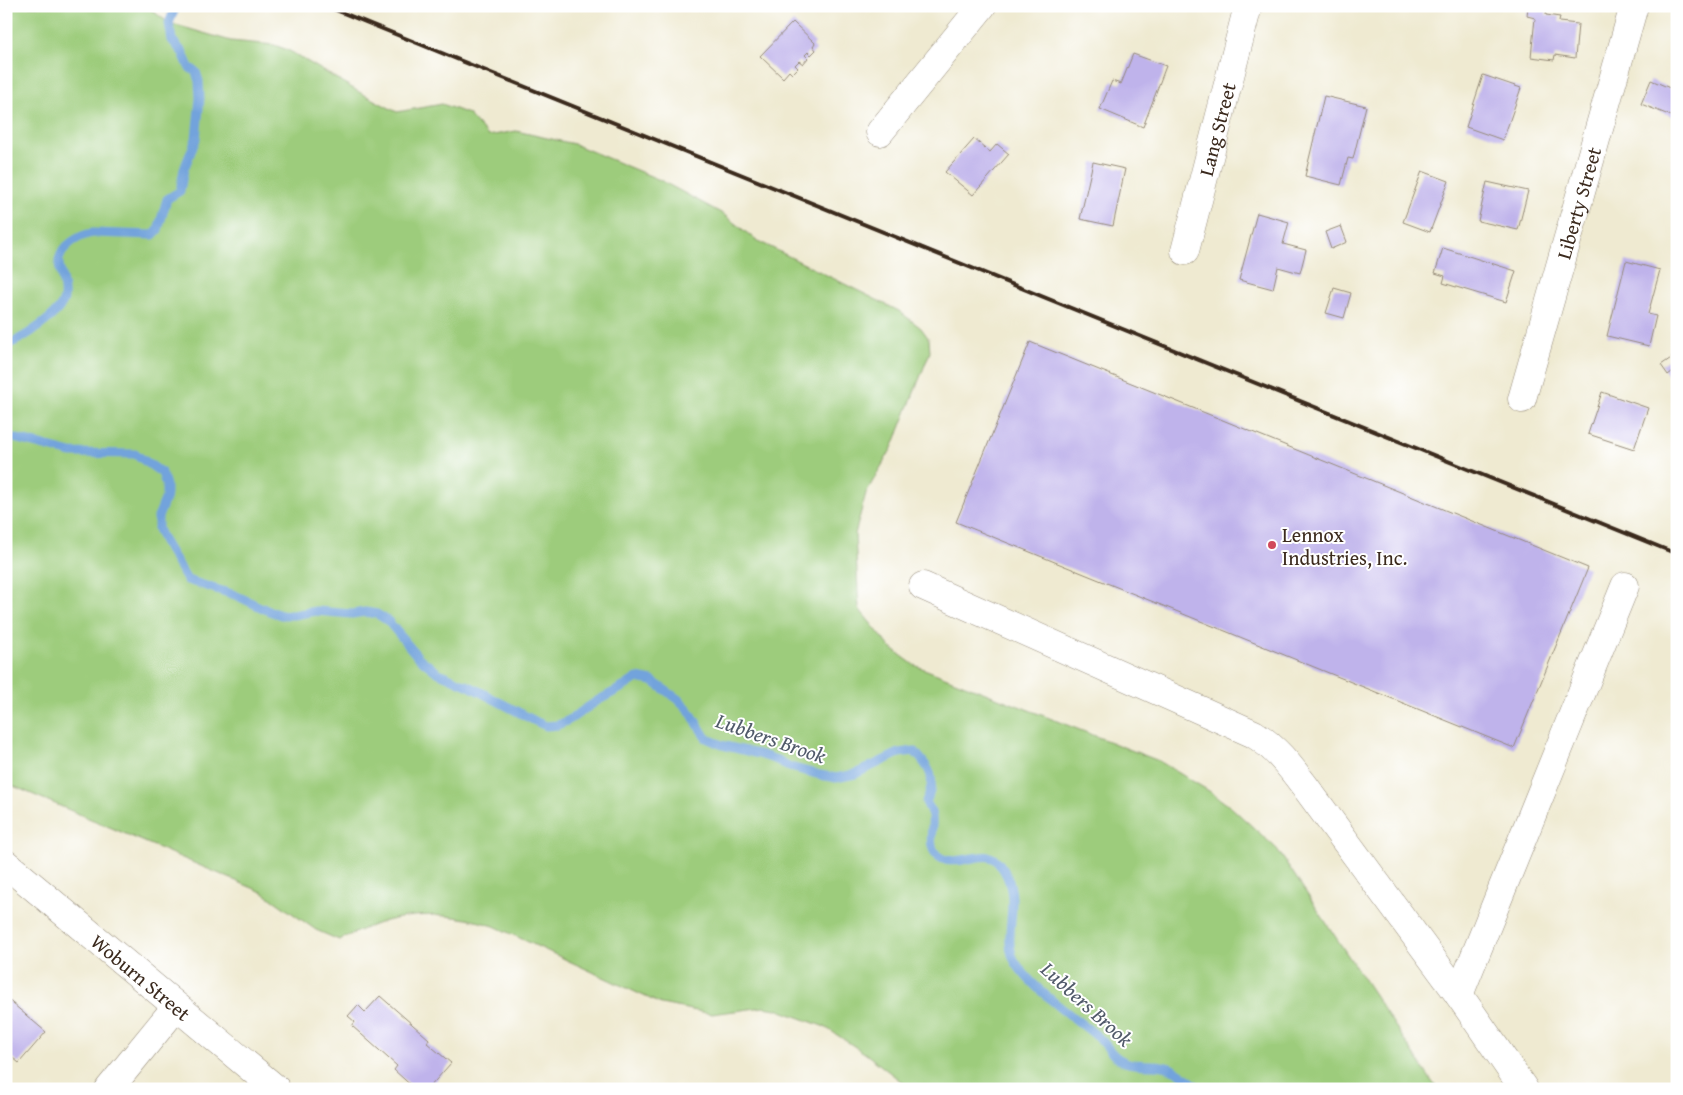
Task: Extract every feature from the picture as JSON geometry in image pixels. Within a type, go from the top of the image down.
[{"type":"street","points":[[880,132],[982,6]]},
{"type":"street","name":"Lang Street","points":[[1185,251],[1248,6]]},
{"type":"street","name":"Liberty Street","points":[[1522,399],[1634,6]]},
{"type":"street","points":[[923,586],[1254,734],[1269,743],[1284,758],[1304,785],[1459,996],[1524,1089]]},
{"type":"street","points":[[1459,996],[1625,586]]},
{"type":"street","name":"Woburn Street","points":[[6,864],[276,1089]]},
{"type":"street","points":[[109,1089],[176,1007]]},
{"type":"green space","points":[[6,6],[146,6],[169,23],[231,41],[274,45],[288,50],[397,112],[442,104],[468,114],[488,136],[516,131],[574,144],[660,180],[723,214],[756,240],[899,311],[921,328],[929,339],[930,352],[893,446],[866,493],[855,534],[859,609],[891,648],[914,665],[1159,761],[1209,791],[1232,808],[1277,849],[1437,1089],[911,1089],[866,1054],[825,1027],[776,1009],[764,1007],[712,1014],[661,1004],[494,926],[480,922],[451,917],[408,917],[379,923],[339,940],[316,930],[262,892],[6,783]]},
{"type":"building","points":[[1528,6],[1547,6],[1546,15],[1560,17],[1559,22],[1578,24],[1575,58],[1555,55],[1554,60],[1531,57],[1535,18],[1527,16]]},
{"type":"building","points":[[793,22],[815,43],[813,46],[816,50],[811,55],[808,52],[805,55],[808,58],[803,64],[799,61],[795,65],[798,68],[792,74],[789,71],[783,78],[760,56]]},
{"type":"building","points":[[1133,54],[1166,66],[1143,127],[1100,109],[1112,81],[1121,84]]},
{"type":"building","points":[[1483,75],[1521,88],[1503,140],[1466,127]]},
{"type":"building","points":[[1651,80],[1677,91],[1677,110],[1674,117],[1641,104]]},
{"type":"building","points":[[1324,96],[1366,106],[1353,159],[1348,158],[1341,185],[1305,176]]},
{"type":"building","points":[[974,139],[990,152],[997,144],[1009,154],[973,195],[945,172]]},
{"type":"building","points":[[1093,162],[1125,169],[1113,226],[1080,219]]},
{"type":"building","points":[[1422,171],[1449,181],[1430,232],[1403,222]]},
{"type":"building","points":[[1487,182],[1528,191],[1518,230],[1478,221]]},
{"type":"building","points":[[1257,213],[1289,222],[1283,244],[1306,250],[1300,273],[1278,267],[1273,289],[1239,280]]},
{"type":"building","points":[[1341,226],[1347,242],[1331,249],[1325,232]]},
{"type":"building","points":[[1443,248],[1516,271],[1506,302],[1443,283],[1445,276],[1435,273]]},
{"type":"building","points":[[1626,261],[1660,270],[1648,314],[1656,316],[1649,346],[1607,336]]},
{"type":"building","points":[[1334,288],[1351,293],[1344,318],[1326,313]]},
{"type":"building","name":"Lennox Industries, Inc.","points":[[1030,342],[1588,568],[1514,748],[956,522]]},
{"type":"building","points":[[1677,354],[1677,368],[1668,375],[1661,365]]},
{"type":"building","points":[[1602,392],[1648,408],[1634,449],[1588,434]]},
{"type":"building","points":[[380,996],[429,1039],[427,1043],[451,1063],[428,1089],[415,1089],[394,1070],[397,1066],[352,1026],[355,1022],[348,1016],[358,1005],[365,1012]]},
{"type":"building","points":[[6,998],[46,1032],[19,1063],[6,1052]]},
{"type":"waterway","points":[[6,345],[40,326],[62,304],[64,293],[59,260],[68,245],[77,238],[93,233],[153,235],[158,230],[167,199],[180,191],[184,169],[196,139],[200,98],[199,81],[196,72],[189,67],[183,53],[172,40],[169,23],[176,6]]},
{"type":"waterway","name":"Lubbers Brook","points":[[6,436],[71,453],[135,454],[162,473],[166,485],[166,497],[158,517],[158,529],[187,580],[235,595],[281,615],[316,611],[377,614],[388,621],[418,657],[437,672],[471,687],[546,726],[558,725],[569,720],[637,678],[652,681],[678,699],[689,710],[706,738],[722,745],[762,755],[790,767],[820,775],[836,778],[855,774],[899,753],[914,751],[925,763],[932,780],[926,802],[932,816],[931,838],[936,854],[941,858],[956,861],[987,856],[998,862],[1007,875],[1012,902],[1011,952],[1023,973],[1043,993],[1098,1037],[1120,1060],[1132,1064],[1158,1065],[1170,1068],[1195,1085],[1195,1089]]},
{"type":"railway","points":[[326,6],[1677,554]]},
{"type":"place","name":"Lennox Industries, Inc.","points":[[1272,545]]}]
